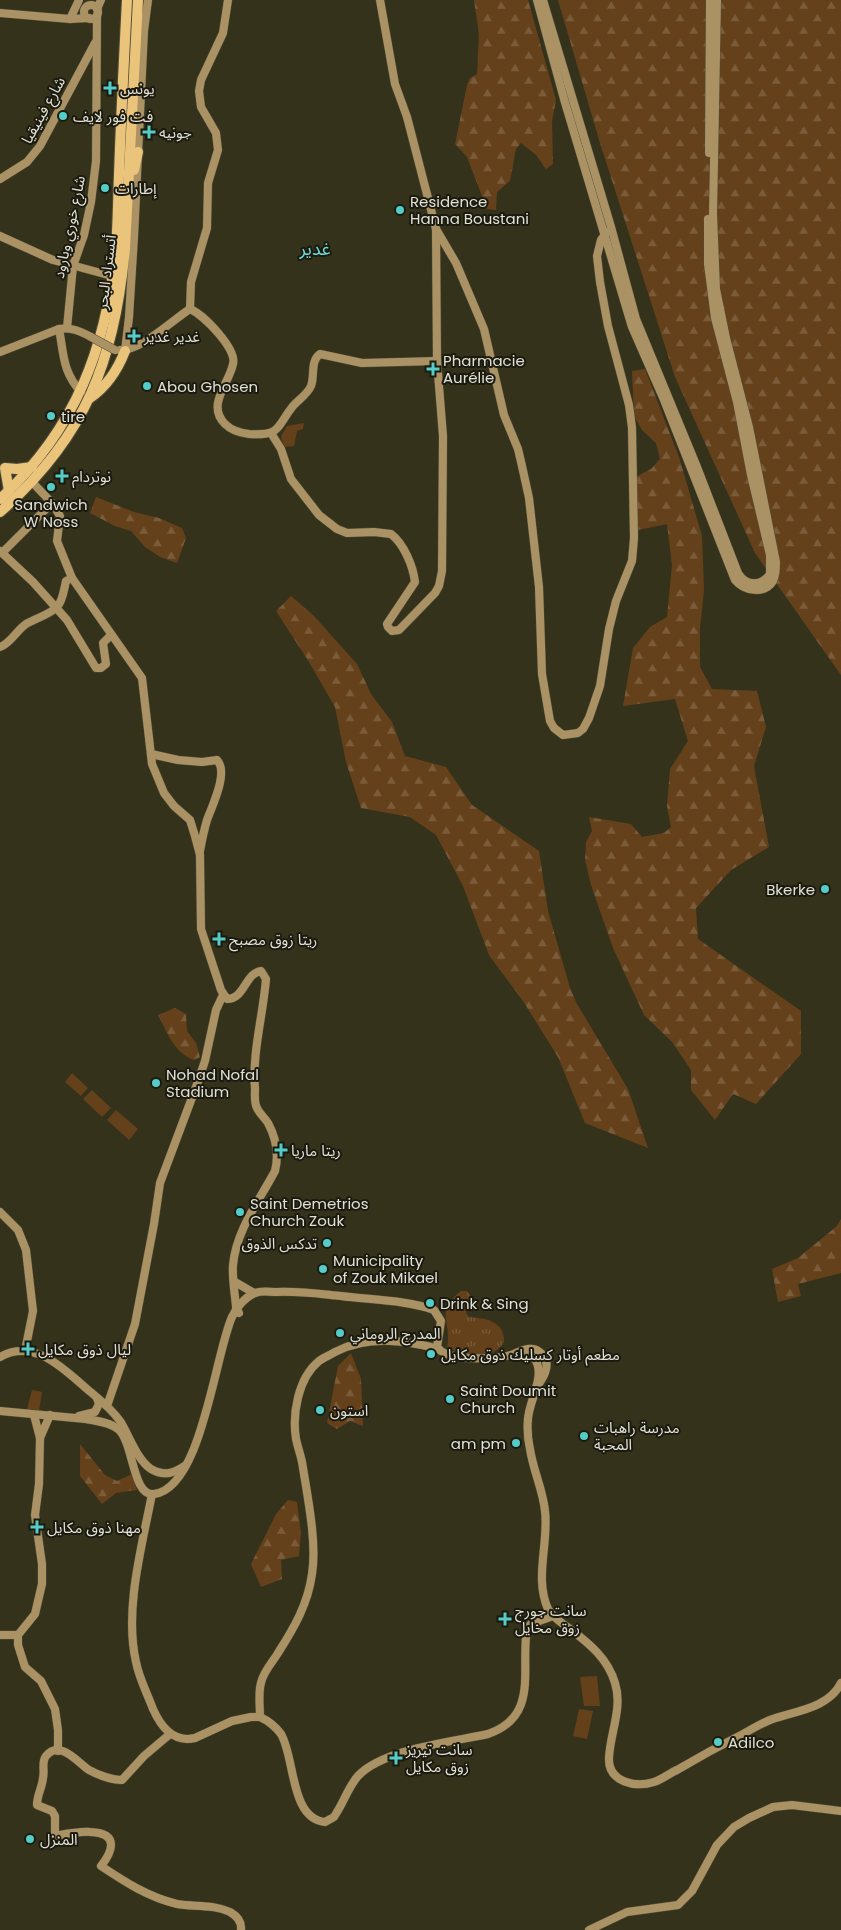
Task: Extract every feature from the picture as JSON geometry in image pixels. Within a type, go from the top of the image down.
[{"type":"highway","name":"أتستراد البحر","points":[[0,499],[32,467],[60,428],[81,392],[98,348],[112,276],[118,212],[128,0]]},
{"type":"highway","name":"أتستراد البحر","points":[[0,512],[54,458],[89,399],[107,353],[114,327],[123,269],[138,0]]},
{"type":"highway","points":[[135,61],[141,102]]},
{"type":"highway","points":[[128,201],[138,152]]},
{"type":"highway","points":[[89,399],[98,393],[112,374],[120,350]]},
{"type":"highway","points":[[9,491],[2,466],[17,469],[32,467]]},
{"type":"street","points":[[0,13],[69,17],[90,11],[101,0]]},
{"type":"street","points":[[120,350],[129,317],[144,31],[148,0]]},
{"type":"street","points":[[190,309],[191,282],[207,228],[208,183],[218,150],[216,133],[201,107],[199,91],[201,80],[223,33],[228,0]]},
{"type":"street","points":[[271,433],[281,448],[291,479],[318,515],[337,529],[346,533],[374,532],[391,534],[401,545],[413,570],[415,582],[387,624],[392,631],[398,630],[435,593],[439,586],[442,571],[443,436],[438,360],[436,229],[407,118],[395,84],[380,0]]},
{"type":"street","points":[[537,0],[564,98],[608,230]]},
{"type":"street","points":[[543,0],[608,230],[614,268],[636,336],[664,400],[725,556],[740,581],[748,590],[758,590],[773,580],[775,556],[749,427],[726,338],[716,289],[713,214],[717,0]]},
{"type":"street","points":[[710,0],[708,264],[715,318],[737,402],[751,475],[770,555],[770,574],[764,585]]},
{"type":"street","points":[[69,17],[78,1],[90,11],[98,26],[96,41]]},
{"type":"street","name":"شارع فينيقيا","points":[[0,179],[27,162],[36,152],[96,41]]},
{"type":"street","name":"شارع خوري وبارود","points":[[81,392],[71,380],[65,366],[63,328],[73,266],[84,235],[91,202],[96,161],[96,41]]},
{"type":"street","points":[[436,229],[456,263],[484,329],[504,415],[518,449],[529,498],[539,587],[542,674],[550,721],[554,728],[563,734],[578,732],[583,729],[589,718],[600,686],[608,629],[616,601],[632,561],[634,538],[632,428],[629,405],[608,326],[597,256],[598,246],[608,230]]},
{"type":"street","points":[[0,236],[47,258],[112,276]]},
{"type":"street","points":[[0,352],[63,328],[78,330],[120,350],[141,344],[190,309]]},
{"type":"street","points":[[190,309],[210,324],[232,354],[234,363],[217,409],[222,422],[229,429],[236,432],[249,434],[271,433],[280,428],[293,406],[310,388],[316,358],[320,354],[362,363],[438,360]]},
{"type":"street","points":[[32,482],[52,503],[60,516],[58,545],[72,578],[142,678],[152,764],[164,793],[191,823],[200,855]]},
{"type":"street","points":[[52,503],[1,552],[56,608],[76,634],[96,668],[101,668],[106,664],[103,643],[111,636]]},
{"type":"street","points":[[0,647],[7,644],[15,633],[27,623],[56,608],[61,600],[66,581],[72,578]]},
{"type":"street","points":[[151,754],[178,760],[202,762],[217,760],[220,764],[221,774],[218,792],[206,821],[200,855],[201,929],[224,995],[227,998],[237,996],[257,971],[261,971],[266,979],[257,1040],[254,1086],[256,1108],[269,1125],[278,1154],[275,1171],[238,1239],[234,1256],[232,1304],[236,1314]]},
{"type":"street","points":[[107,1406],[135,1324],[160,1182],[196,1087],[216,1010],[224,995]]},
{"type":"street","points":[[0,1212],[18,1230],[26,1250],[33,1311],[24,1351]]},
{"type":"street","points":[[234,1279],[254,1293]]},
{"type":"street","points":[[0,1357],[12,1352],[24,1351],[43,1355],[56,1362],[107,1406],[120,1421],[138,1462],[139,1485],[145,1492],[152,1494],[165,1489],[179,1477],[188,1464],[211,1396],[230,1326],[241,1304],[254,1293],[268,1290],[274,1292]]},
{"type":"street","points":[[236,1314],[250,1301],[274,1292],[304,1292],[431,1309],[440,1317],[437,1341],[439,1349]]},
{"type":"street","points":[[260,1717],[261,1682],[302,1612],[308,1596],[313,1572],[309,1512],[296,1432],[295,1414],[303,1382],[318,1362],[342,1349],[359,1343],[385,1341],[415,1343],[454,1355],[490,1359],[534,1349],[545,1358],[546,1372],[535,1389],[528,1418],[530,1450],[546,1513],[543,1587],[547,1606],[553,1616],[599,1653],[608,1666],[615,1683],[618,1704],[609,1758],[611,1769],[619,1779],[640,1785],[656,1782],[753,1729],[813,1711],[841,1691]]},
{"type":"street","points":[[72,1417],[95,1412],[99,1404],[98,1398]]},
{"type":"street","points":[[0,1411],[99,1421],[118,1429],[138,1462],[150,1468],[166,1474],[176,1472],[188,1464]]},
{"type":"street","points":[[34,1415],[40,1438],[39,1484],[35,1515],[42,1564],[42,1584],[35,1614],[18,1635],[19,1652],[23,1664],[41,1681],[55,1709],[58,1751]]},
{"type":"street","points":[[40,1438],[50,1415]]},
{"type":"street","points":[[165,1489],[169,1481],[166,1474]]},
{"type":"street","points":[[152,1494],[135,1585],[132,1619],[133,1644],[140,1677],[155,1714],[170,1734],[188,1740],[241,1718],[260,1717],[271,1722],[281,1735],[290,1760],[294,1783],[302,1806],[314,1818],[325,1822],[334,1817],[358,1776],[370,1765],[403,1752],[488,1734],[510,1723],[517,1714],[524,1692],[527,1628],[531,1624],[553,1616]]},
{"type":"street","points":[[0,1635],[18,1635]]},
{"type":"street","points":[[834,1697],[841,1683]]},
{"type":"street","points":[[170,1734],[144,1756],[122,1780],[92,1772],[67,1752],[58,1751],[50,1753],[45,1757],[43,1780],[37,1803],[39,1807],[52,1811],[55,1816],[55,1836],[87,1831],[104,1836],[110,1841],[111,1847],[101,1866],[138,1890],[176,1903],[218,1908],[230,1913],[241,1922],[241,1930]]},
{"type":"street","points":[[589,1930],[627,1912],[678,1905],[692,1890],[716,1845],[734,1827],[772,1807],[792,1805],[841,1811]]},
{"type":"green space","points":[[474,0],[528,0],[556,100],[552,121],[553,164],[546,169],[536,155],[521,143],[516,149],[510,181],[497,192],[496,210],[487,209],[467,157],[455,144],[467,85],[470,78],[477,74],[479,34]]},
{"type":"green space","points":[[558,0],[841,0],[841,675],[755,553],[675,377],[600,143]]},
{"type":"green space","points":[[645,369],[679,457],[702,536],[704,590],[700,628],[700,667],[712,689],[757,691],[766,727],[754,766],[769,847],[731,870],[696,908],[698,939],[801,1011],[801,1054],[756,1104],[733,1094],[715,1120],[691,1090],[691,1070],[672,1042],[644,1015],[613,948],[591,885],[585,860],[586,842],[592,831],[589,817],[631,824],[642,837],[664,833],[671,827],[667,806],[670,769],[688,741],[675,699],[623,706],[633,648],[650,627],[667,617],[672,565],[667,524],[638,530],[635,477],[651,469],[660,459],[656,443],[642,430],[634,416],[632,371]]},
{"type":"green space","points":[[304,423],[303,429],[297,431],[294,446],[284,447],[281,436],[287,426]]},
{"type":"green space","points":[[96,497],[134,512],[159,518],[182,528],[186,538],[177,563],[160,557],[145,547],[131,531],[115,526],[90,513]]},
{"type":"green space","points":[[291,596],[313,615],[357,664],[371,694],[392,722],[405,756],[446,767],[472,805],[539,851],[548,911],[570,988],[577,1004],[628,1089],[648,1148],[585,1123],[558,1057],[523,1001],[489,955],[463,886],[436,835],[410,817],[361,808],[346,762],[335,707],[276,611]]},
{"type":"green space","points":[[175,1008],[186,1014],[187,1031],[196,1043],[200,1057],[194,1060],[187,1057],[176,1047],[158,1015]]},
{"type":"green space","points":[[72,1073],[88,1088],[81,1096],[65,1082]]},
{"type":"green space","points":[[92,1090],[111,1108],[102,1117],[83,1099]]},
{"type":"green space","points":[[116,1110],[138,1129],[129,1140],[107,1120]]},
{"type":"green space","points":[[841,1219],[841,1273],[798,1284],[801,1296],[778,1302],[772,1269],[798,1258],[837,1226]]},
{"type":"green space","points":[[461,1291],[467,1291],[471,1297],[466,1309],[469,1317],[493,1322],[501,1329],[504,1342],[499,1349],[486,1355],[478,1355],[447,1348],[446,1312],[448,1305]]},
{"type":"green space","points":[[351,1353],[361,1379],[363,1426],[350,1421],[337,1429],[327,1423],[338,1366]]},
{"type":"green space","points":[[32,1390],[42,1392],[39,1411],[27,1409]]},
{"type":"green space","points":[[80,1444],[105,1475],[117,1481],[132,1474],[137,1490],[116,1493],[102,1504],[80,1476]]},
{"type":"green space","points":[[288,1500],[297,1502],[301,1533],[299,1556],[281,1560],[282,1579],[261,1587],[251,1564],[276,1514]]},
{"type":"green space","points":[[597,1676],[600,1706],[584,1706],[580,1677]]},
{"type":"green space","points":[[579,1709],[593,1711],[587,1739],[573,1736]]},
{"type":"place","name":"يونس","points":[[110,88]]},
{"type":"place","name":"فت فور لايف","points":[[63,116]]},
{"type":"place","name":"جونيه","points":[[149,132]]},
{"type":"place","name":"إطارات","points":[[105,188]]},
{"type":"place","name":"Residence Hanna Boustani","points":[[400,210]]},
{"type":"place","name":"غدير غدير","points":[[134,336]]},
{"type":"place","name":"Pharmacie Aurélie","points":[[433,369]]},
{"type":"place","name":"Abou Ghosen","points":[[147,386]]},
{"type":"place","name":"tire","points":[[51,416]]},
{"type":"place","name":"نوتردام","points":[[62,476]]},
{"type":"place","name":"Sandwich W Noss","points":[[51,487]]},
{"type":"place","name":"Bkerke","points":[[825,889]]},
{"type":"place","name":"ريتا زوق مصبح","points":[[219,939]]},
{"type":"place","name":"Nohad Nofal Stadium","points":[[156,1083]]},
{"type":"place","name":"ريتا ماريا","points":[[281,1150]]},
{"type":"place","name":"Saint Demetrios Church Zouk","points":[[240,1212]]},
{"type":"place","name":"تدكس الذوق","points":[[327,1243]]},
{"type":"place","name":"Municipality of Zouk Mikael","points":[[323,1269]]},
{"type":"place","name":"Drink & Sing","points":[[430,1303]]},
{"type":"place","name":"المدرج الروماني","points":[[340,1333]]},
{"type":"place","name":"ليال ذوق مكايل","points":[[28,1349]]},
{"type":"place","name":"مطعم أوتار كسليك ذوق مكايل","points":[[431,1354]]},
{"type":"place","name":"Saint Doumit Church","points":[[450,1399]]},
{"type":"place","name":"استون","points":[[320,1410]]},
{"type":"place","name":"مدرسة راهبات المحبة","points":[[584,1436]]},
{"type":"place","name":"am pm","points":[[516,1443]]},
{"type":"place","name":"مهنا ذوق مكايل","points":[[37,1527]]},
{"type":"place","name":"سانت جورج زوق مخايل","points":[[505,1619]]},
{"type":"place","name":"Adilco","points":[[718,1742]]},
{"type":"place","name":"سانت تيريز زوق مكايل","points":[[396,1758]]},
{"type":"place","name":"المنزل","points":[[30,1839]]},
{"type":"district","name":"غدير","points":[[315,248]]}]
